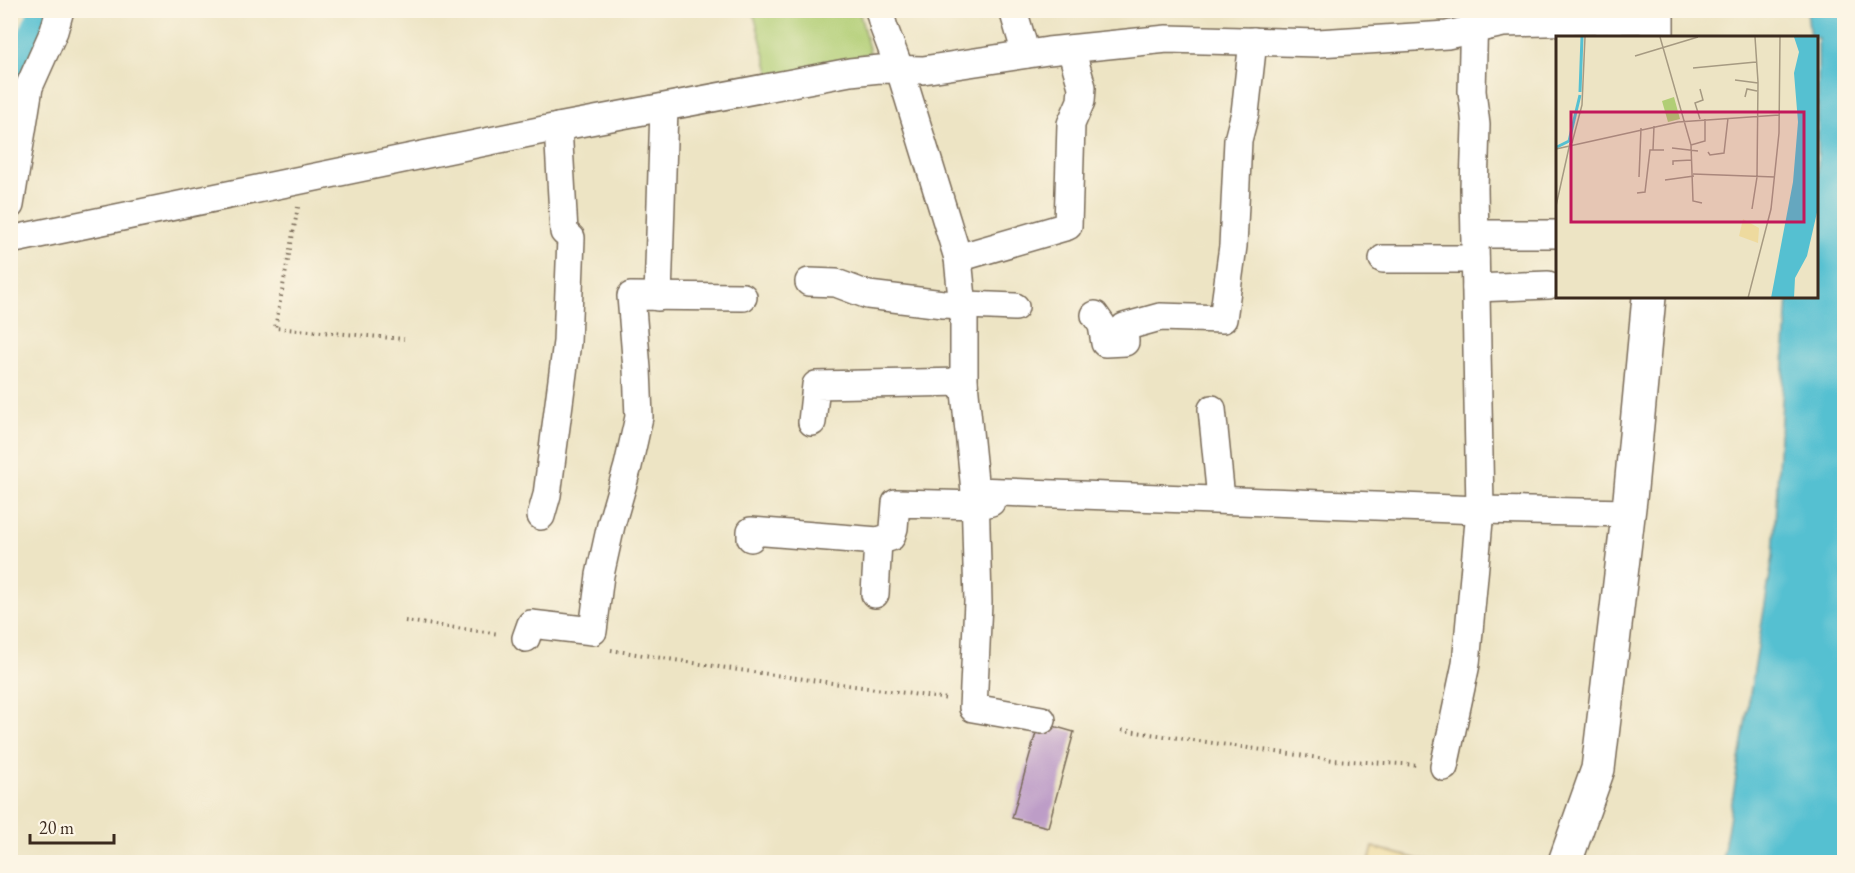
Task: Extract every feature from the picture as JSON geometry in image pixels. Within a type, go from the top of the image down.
[{"type":"main road","points":[[1565,862],[1598,769],[1629,513],[1649,298]]},
{"type":"street","points":[[10,205],[29,87],[54,30],[60,10]]},
{"type":"street","points":[[879,10],[958,258],[963,304],[964,382],[982,495],[973,708],[1042,720]]},
{"type":"street","points":[[1012,10],[1026,54]]},
{"type":"street","points":[[1444,767],[1466,664],[1480,510],[1474,188],[1476,124],[1472,91],[1474,20]]},
{"type":"street","points":[[10,240],[558,127],[664,109],[850,72],[880,69],[923,70],[1026,54],[1167,39],[1318,43],[1447,35],[1474,20],[1503,23],[1657,22]]},
{"type":"street","points":[[1095,315],[1102,325],[1105,343],[1125,342],[1124,327],[1160,317],[1223,319],[1233,246],[1238,140],[1245,112],[1253,41]]},
{"type":"street","points":[[958,258],[1068,226],[1071,124],[1081,101],[1082,87],[1071,49]]},
{"type":"street","points":[[658,297],[664,109]]},
{"type":"street","points":[[541,516],[547,495],[567,342],[571,238],[564,232],[558,127]]},
{"type":"street","points":[[1383,259],[1556,234]]},
{"type":"street","points":[[810,282],[836,282],[868,296],[1015,307]]},
{"type":"street","points":[[1476,288],[1548,285]]},
{"type":"street","points":[[526,638],[531,624],[593,631],[600,575],[639,417],[631,296],[743,297]]},
{"type":"street","points":[[812,422],[816,385],[964,382]]},
{"type":"street","points":[[1212,408],[1221,499]]},
{"type":"street","points":[[751,538],[751,531],[878,541],[891,537],[896,504],[982,495],[1221,499],[1480,510],[1629,513]]},
{"type":"street","points":[[875,594],[878,541]]},
{"type":"path","points":[[303,180],[275,328],[404,339]]},
{"type":"path","points":[[405,621],[526,638]]},
{"type":"path","points":[[604,649],[762,674],[973,702]]},
{"type":"path","points":[[1122,730],[1333,760],[1444,767]]},
{"type":"green space","points":[[753,11],[859,11],[870,53],[771,79]]},
{"type":"sand","points":[[1373,847],[1428,862],[1369,862]]},
{"type":"water","points":[[1807,11],[1844,11],[1844,862],[1722,862],[1773,556],[1788,298],[1819,298],[1819,36],[1810,36]]},
{"type":"building","points":[[1039,722],[1074,732],[1048,827],[1012,818]]},
{"type":"waterway","points":[[10,86],[45,10]]}]
